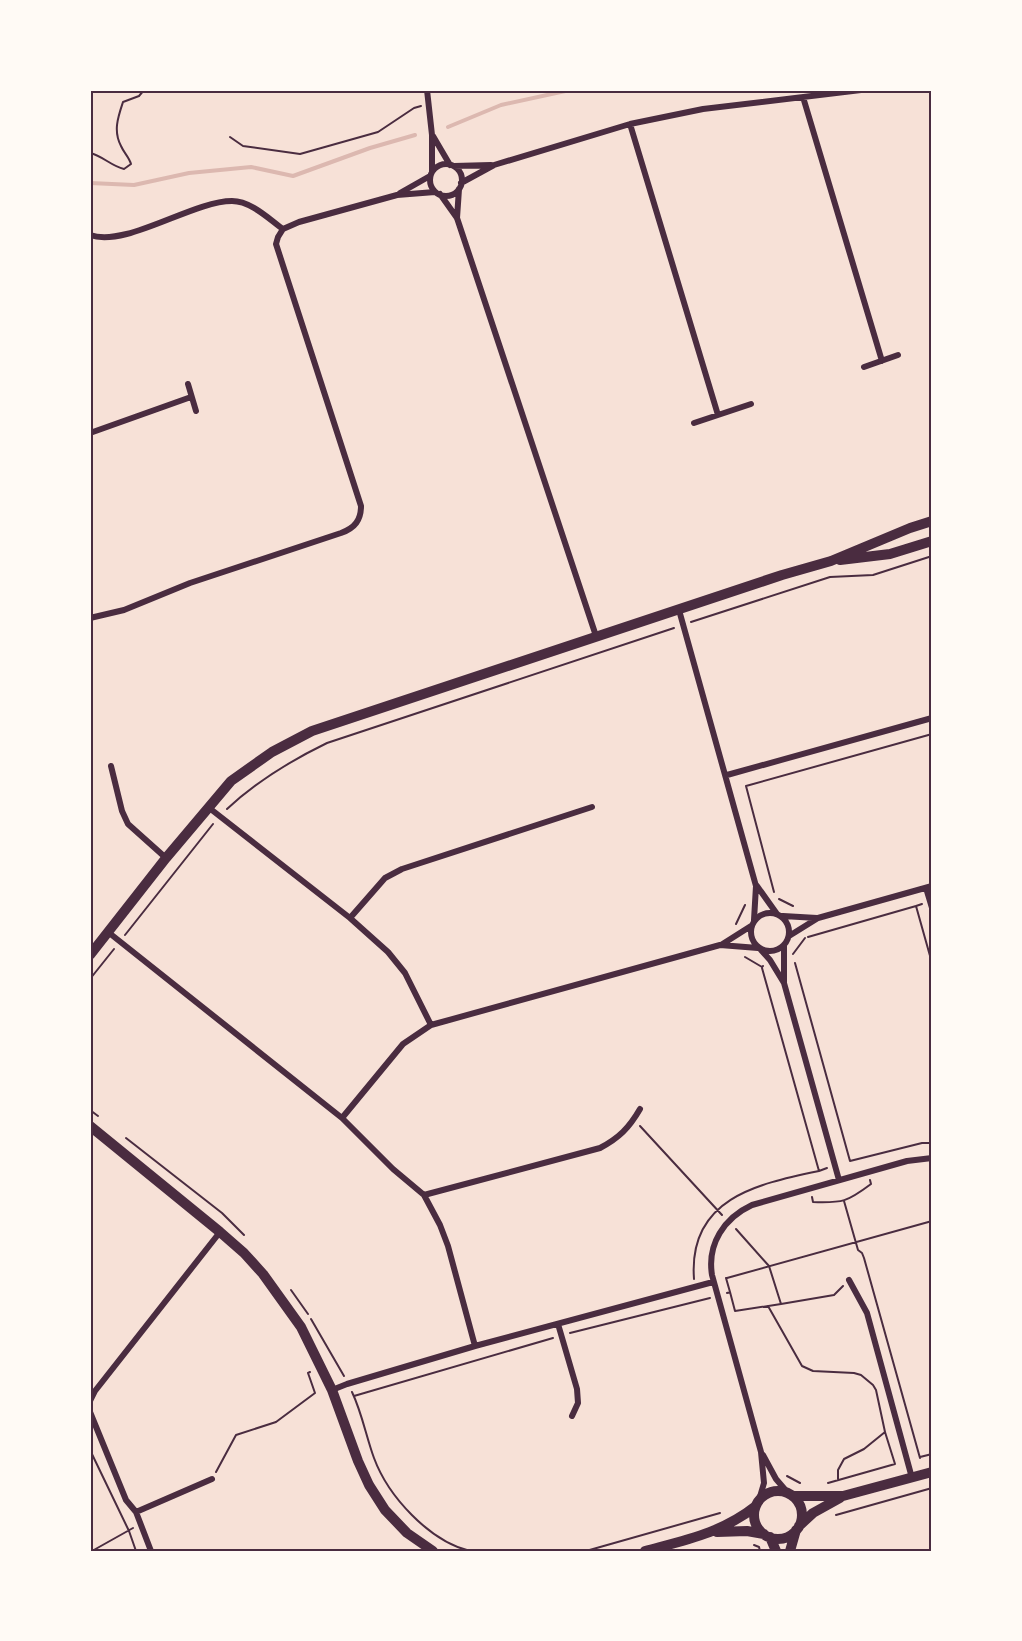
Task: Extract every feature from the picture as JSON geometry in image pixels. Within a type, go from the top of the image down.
[{"type":"street","points":[[427,90],[432,135],[430,184],[457,218],[596,636]]},
{"type":"street","points":[[90,617],[124,610],[190,584],[341,533],[357,523],[361,514],[361,506],[280,263],[276,244],[284,229],[299,222],[397,195],[438,193],[451,195],[460,185],[494,165],[630,124],[703,109],[861,90]]},
{"type":"street","points":[[803,97],[882,361]]},
{"type":"street","points":[[630,124],[718,415]]},
{"type":"street","points":[[432,135],[460,173],[457,218]]},
{"type":"street","points":[[397,195],[441,165],[494,165]]},
{"type":"street","points":[[90,235],[115,237],[214,204],[233,201],[253,207],[284,229]]},
{"type":"street","points":[[864,367],[898,356]]},
{"type":"street","points":[[188,384],[196,411]]},
{"type":"street","points":[[90,433],[191,397]]},
{"type":"street","points":[[694,423],[751,404]]},
{"type":"street","points":[[90,955],[166,858],[231,781],[272,752],[312,731],[596,636],[831,561],[932,521]]},
{"type":"street","points":[[910,528],[916,547]]},
{"type":"street","points":[[831,561],[890,554],[932,541]]},
{"type":"street","points":[[679,610],[727,775],[756,886],[751,938],[770,960],[784,983]]},
{"type":"street","points":[[727,775],[932,718]]},
{"type":"street","points":[[111,766],[122,811],[128,825],[166,858]]},
{"type":"street","points":[[208,807],[350,918],[388,952],[405,973],[431,1025]]},
{"type":"street","points":[[350,918],[385,878],[402,869],[592,807]]},
{"type":"street","points":[[756,886],[788,925],[789,936]]},
{"type":"street","points":[[839,1180],[784,983],[784,945],[789,936],[818,918],[929,887],[931,905]]},
{"type":"street","points":[[342,1118],[404,1044],[431,1025],[720,945],[764,913],[818,918]]},
{"type":"street","points":[[108,932],[342,1118],[393,1169],[424,1195],[448,1246],[475,1346]]},
{"type":"street","points":[[720,945],[774,951],[784,945]]},
{"type":"street","points":[[424,1195],[600,1148],[617,1138],[634,1120],[640,1109]]},
{"type":"street","points":[[90,1126],[220,1232],[263,1274],[301,1327],[332,1390],[369,1485],[385,1510],[407,1533],[433,1551]]},
{"type":"street","points":[[776,1551],[768,1536],[755,1522],[764,1484],[761,1452],[713,1282],[712,1253],[717,1237],[728,1221],[752,1205],[906,1161],[932,1158]]},
{"type":"street","points":[[90,1401],[95,1391],[220,1232]]},
{"type":"street","points":[[849,1280],[867,1313],[912,1478]]},
{"type":"street","points":[[332,1390],[475,1346],[713,1282]]},
{"type":"street","points":[[558,1324],[577,1389],[578,1403],[572,1416]]},
{"type":"street","points":[[90,1412],[126,1500],[136,1512],[151,1551]]},
{"type":"street","points":[[761,1452],[776,1479],[801,1510],[790,1551]]},
{"type":"street","points":[[715,1532],[743,1516],[773,1492],[809,1498],[843,1496],[932,1472]]},
{"type":"street","points":[[136,1512],[212,1479]]},
{"type":"street","points":[[645,1551],[715,1532],[747,1531],[784,1538],[813,1513],[843,1496]]},
{"type":"path","points":[[90,153],[99,155],[119,168],[131,164],[118,142],[117,119],[123,102],[139,96],[144,90]]},
{"type":"path","points":[[230,137],[243,146],[300,154],[378,132],[414,108],[427,104]]},
{"type":"path","points":[[90,980],[219,816],[243,794],[288,762],[327,743],[830,577],[873,575],[932,555]]},
{"type":"path","points":[[798,917],[796,908],[776,897],[746,786],[932,734]]},
{"type":"path","points":[[739,933],[736,922],[745,905],[756,904]]},
{"type":"path","points":[[850,1161],[793,954],[805,938],[916,906],[931,905]]},
{"type":"path","points":[[916,906],[932,963]]},
{"type":"path","points":[[742,946],[742,955],[762,967],[819,1171],[922,1143],[932,1143]]},
{"type":"path","points":[[762,967],[770,960]]},
{"type":"path","points":[[634,1120],[770,1266],[781,1304]]},
{"type":"path","points":[[844,1201],[858,1250],[864,1258],[920,1458]]},
{"type":"path","points":[[713,1282],[932,1221]]},
{"type":"path","points":[[726,1278],[735,1311],[834,1295],[849,1280]]},
{"type":"path","points":[[354,1396],[561,1336],[730,1292]]},
{"type":"path","points":[[768,1306],[802,1366],[813,1371],[861,1375],[876,1390],[885,1432],[896,1464],[820,1486]]},
{"type":"path","points":[[212,1479],[236,1435],[276,1422],[315,1393],[308,1373],[335,1359]]},
{"type":"path","points":[[837,1481],[841,1463],[864,1449],[885,1432]]},
{"type":"path","points":[[90,1450],[129,1531],[136,1551]]},
{"type":"path","points":[[787,1476],[806,1487]]},
{"type":"path","points":[[832,1516],[932,1488]]},
{"type":"path","points":[[92,1551],[121,1534]]},
{"type":"waterway","points":[[448,127],[501,105],[570,90]]},
{"type":"waterway","points":[[90,183],[134,185],[189,173],[251,167],[293,176],[370,148],[415,135]]}]
